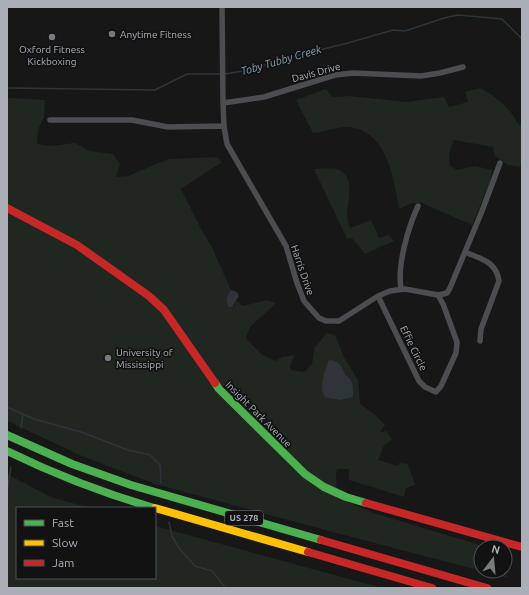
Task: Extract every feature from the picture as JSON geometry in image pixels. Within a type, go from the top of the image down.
[{"type":"main road","name":"Insight Park Avenue","points":[[7,208],[77,244],[154,301],[164,310],[219,389],[305,474],[324,487],[346,497],[522,547]]},
{"type":"main road","name":"US 278","points":[[7,435],[72,464],[131,485],[487,588]]},
{"type":"main road","name":"US 278","points":[[7,452],[67,479],[152,507]]},
{"type":"main road","name":"US 278","points":[[156,508],[432,588]]},
{"type":"street","name":"Harris Drive","points":[[222,7],[223,103],[224,126],[227,144],[286,246],[304,301],[314,313],[326,321],[339,321],[378,296],[390,291],[400,289],[438,295]]},
{"type":"street","name":"Davis Drive","points":[[223,103],[264,97],[335,75],[353,73],[421,76],[440,73],[463,66]]},
{"type":"street","points":[[50,120],[132,120],[168,127],[224,126]]},
{"type":"street","points":[[438,295],[444,295],[448,292],[500,163]]},
{"type":"street","points":[[400,289],[399,281],[408,229],[418,206]]},
{"type":"street","points":[[465,252],[488,262],[498,274],[499,281],[482,329],[480,341]]},
{"type":"street","name":"Effie Circle","points":[[378,296],[419,381],[426,387],[436,392],[441,386],[456,353],[457,342],[443,304],[438,295]]},
{"type":"shaded area","points":[[480,88],[502,103],[512,114],[517,123],[522,126],[522,167],[508,165],[495,156],[493,147],[454,140],[451,146],[449,159],[450,166],[457,170],[475,166],[492,170],[490,182],[472,225],[422,203],[412,203],[399,209],[391,170],[380,146],[371,136],[361,130],[347,127],[313,133],[296,100],[326,89],[332,97],[349,96],[406,102],[444,97],[449,107],[468,102],[465,92]]},
{"type":"shaded area","name":"University of Mississippi","points":[[8,98],[45,100],[44,117],[38,130],[37,144],[51,146],[75,143],[89,151],[113,154],[120,164],[116,177],[128,176],[168,159],[216,157],[222,162],[181,189],[201,229],[212,247],[231,290],[227,296],[233,307],[236,301],[243,306],[267,300],[276,303],[250,327],[246,338],[261,354],[275,361],[283,357],[295,355],[290,366],[291,370],[304,372],[312,364],[315,347],[327,333],[335,335],[344,357],[358,380],[360,404],[374,414],[385,425],[380,432],[387,431],[392,440],[384,445],[378,460],[398,466],[399,463],[408,464],[415,485],[406,488],[404,497],[349,480],[349,469],[337,469],[337,498],[374,513],[473,543],[473,569],[155,484],[82,456],[7,421]]},
{"type":"shaded area","points":[[330,168],[344,173],[349,184],[347,216],[350,228],[371,220],[379,238],[389,235],[394,241],[365,254],[352,238],[347,239],[314,169]]},
{"type":"shaded area","points":[[231,290],[237,292],[239,296],[232,307],[229,307],[227,298]]},
{"type":"shaded area","points":[[329,360],[338,363],[342,367],[352,385],[353,397],[340,400],[325,397],[322,384]]},
{"type":"shaded area","points":[[7,474],[51,497],[86,507],[16,507],[16,579],[156,579],[156,526],[382,588],[7,588]]},
{"type":"waterway","name":"Toby Tubby Creek","points":[[225,74],[249,70],[291,57],[393,30],[405,31],[458,15],[502,19],[522,39]]},
{"type":"waterway","name":"Toby Tubby Creek","points":[[7,88],[155,90],[187,74],[221,74]]},
{"type":"waterway","points":[[7,407],[34,419],[81,432],[128,450],[150,455],[160,465],[161,483]]},
{"type":"waterway","points":[[21,428],[23,414]]},
{"type":"waterway","points":[[7,492],[11,467]]},
{"type":"waterway","points":[[169,522],[172,536],[179,548],[195,566],[212,571],[225,588]]},
{"type":"traffic: fast","points":[[215,383],[219,389],[305,474],[324,487],[346,497],[366,503]]},
{"type":"traffic: fast","points":[[7,435],[72,464],[131,485],[321,540]]},
{"type":"traffic: fast","points":[[7,451],[43,468],[116,496],[151,507]]},
{"type":"traffic: slow","points":[[156,508],[308,552]]},
{"type":"traffic: jam","points":[[7,208],[77,245],[149,296],[164,310],[215,383]]},
{"type":"traffic: jam","points":[[366,503],[522,547]]},
{"type":"traffic: jam","points":[[321,540],[487,588]]},
{"type":"traffic: jam","points":[[308,552],[432,588]]},
{"type":"place","name":"Anytime Fitness","points":[[112,34]]},
{"type":"place","name":"Oxford Fitness Kickboxing","points":[[52,37]]},
{"type":"place","name":"University of Mississippi","points":[[108,358]]}]
